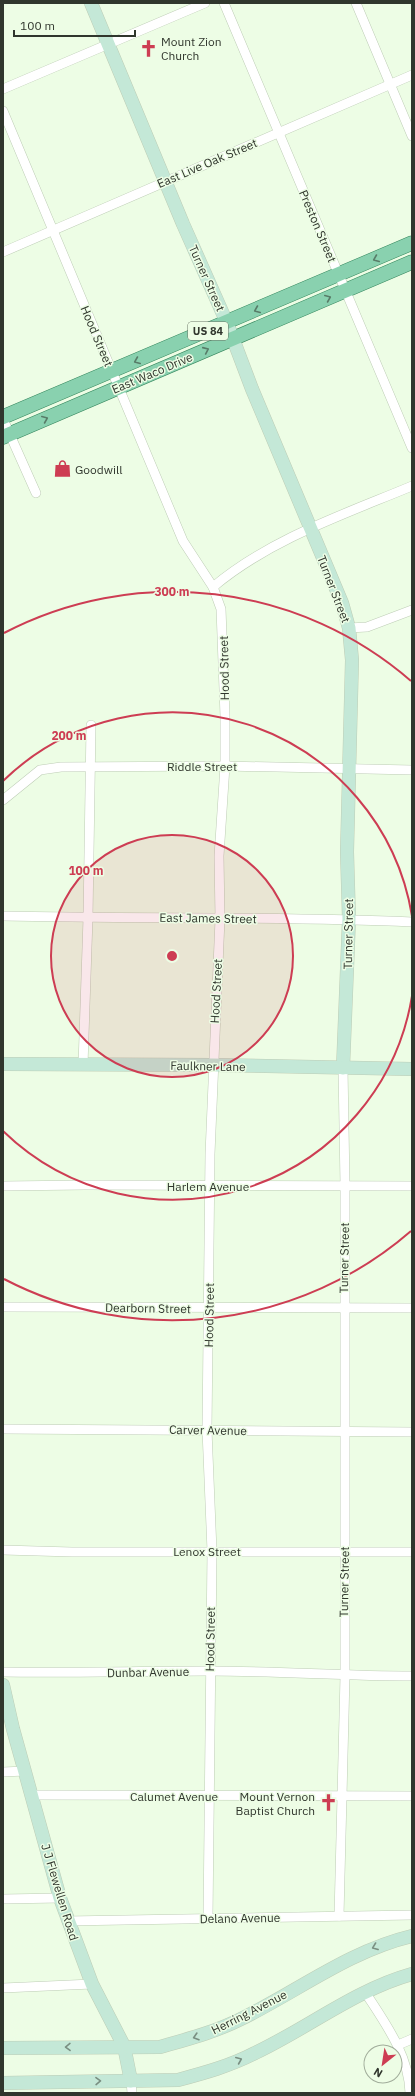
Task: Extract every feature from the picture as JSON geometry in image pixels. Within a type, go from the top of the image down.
[{"type":"main road","name":"East Waco Drive","points":[[3,418],[412,243]]},
{"type":"main road","name":"East Waco Drive","points":[[6,436],[412,262]]},
{"type":"street","name":"Turner Street","points":[[91,3],[227,323],[252,389],[342,603],[349,628],[352,660],[347,852],[349,918],[343,1068],[345,1185],[345,1552],[343,1630],[345,1676],[339,1916]]},
{"type":"street","points":[[3,89],[205,3]]},
{"type":"street","name":"Preston Street","points":[[224,3],[412,448]]},
{"type":"street","points":[[356,3],[412,136]]},
{"type":"street","name":"East Live Oak Street","points":[[3,252],[412,75]]},
{"type":"street","name":"Hood Street","points":[[3,111],[183,541],[213,587],[221,609],[223,623],[225,766],[219,856],[220,919],[213,1065],[207,1430],[212,1551],[208,1919]]},
{"type":"street","points":[[3,418],[6,436],[36,493]]},
{"type":"street","points":[[213,587],[255,558],[310,529],[412,486]]},
{"type":"street","points":[[349,628],[367,627],[412,610]]},
{"type":"street","points":[[83,1065],[88,918],[89,765],[91,725]]},
{"type":"street","name":"Riddle Street","points":[[3,800],[40,770],[61,766],[225,766],[412,770]]},
{"type":"street","name":"East James Street","points":[[3,916],[220,919],[349,918],[412,922]]},
{"type":"street","name":"Faulkner Lane","points":[[3,1064],[213,1065],[412,1069]]},
{"type":"street","name":"Harlem Avenue","points":[[3,1186],[412,1186]]},
{"type":"street","name":"Dearborn Street","points":[[3,1307],[209,1309],[344,1307],[412,1308]]},
{"type":"street","name":"Carver Avenue","points":[[3,1429],[412,1432]]},
{"type":"street","name":"Lenox Street","points":[[3,1550],[72,1552],[412,1552]]},
{"type":"street","name":"Dunbar Avenue","points":[[3,1672],[87,1673],[210,1671],[345,1676],[412,1676]]},
{"type":"street","name":"J J Flewellen Road","points":[[3,1685],[13,1729],[67,1921],[92,1984],[124,2046],[131,2087]]},
{"type":"street","points":[[3,1772],[25,1771]]},
{"type":"street","name":"Calumet Avenue","points":[[32,1795],[412,1796]]},
{"type":"street","points":[[3,1899],[60,1898]]},
{"type":"street","name":"Delano Avenue","points":[[67,1921],[412,1915]]},
{"type":"street","name":"Herring Avenue","points":[[3,2048],[124,2046],[160,2047],[222,2028],[353,1957],[388,1942],[412,1936]]},
{"type":"street","points":[[3,2083],[131,2087],[178,2080],[222,2068],[255,2054],[365,1992],[412,1974]]},
{"type":"street","points":[[3,1988],[92,1984]]},
{"type":"street","points":[[365,1992],[397,2044]]},
{"type":"street","points":[[400,2044],[412,2039]]},
{"type":"street","points":[[403,2060],[409,2079],[410,2093]]},
{"type":"place","name":"Mount Zion Church","points":[[148,48]]},
{"type":"place","name":"Goodwill","points":[[62,469]]},
{"type":"place","name":"Mount Vernon Baptist Church","points":[[328,1803]]}]
